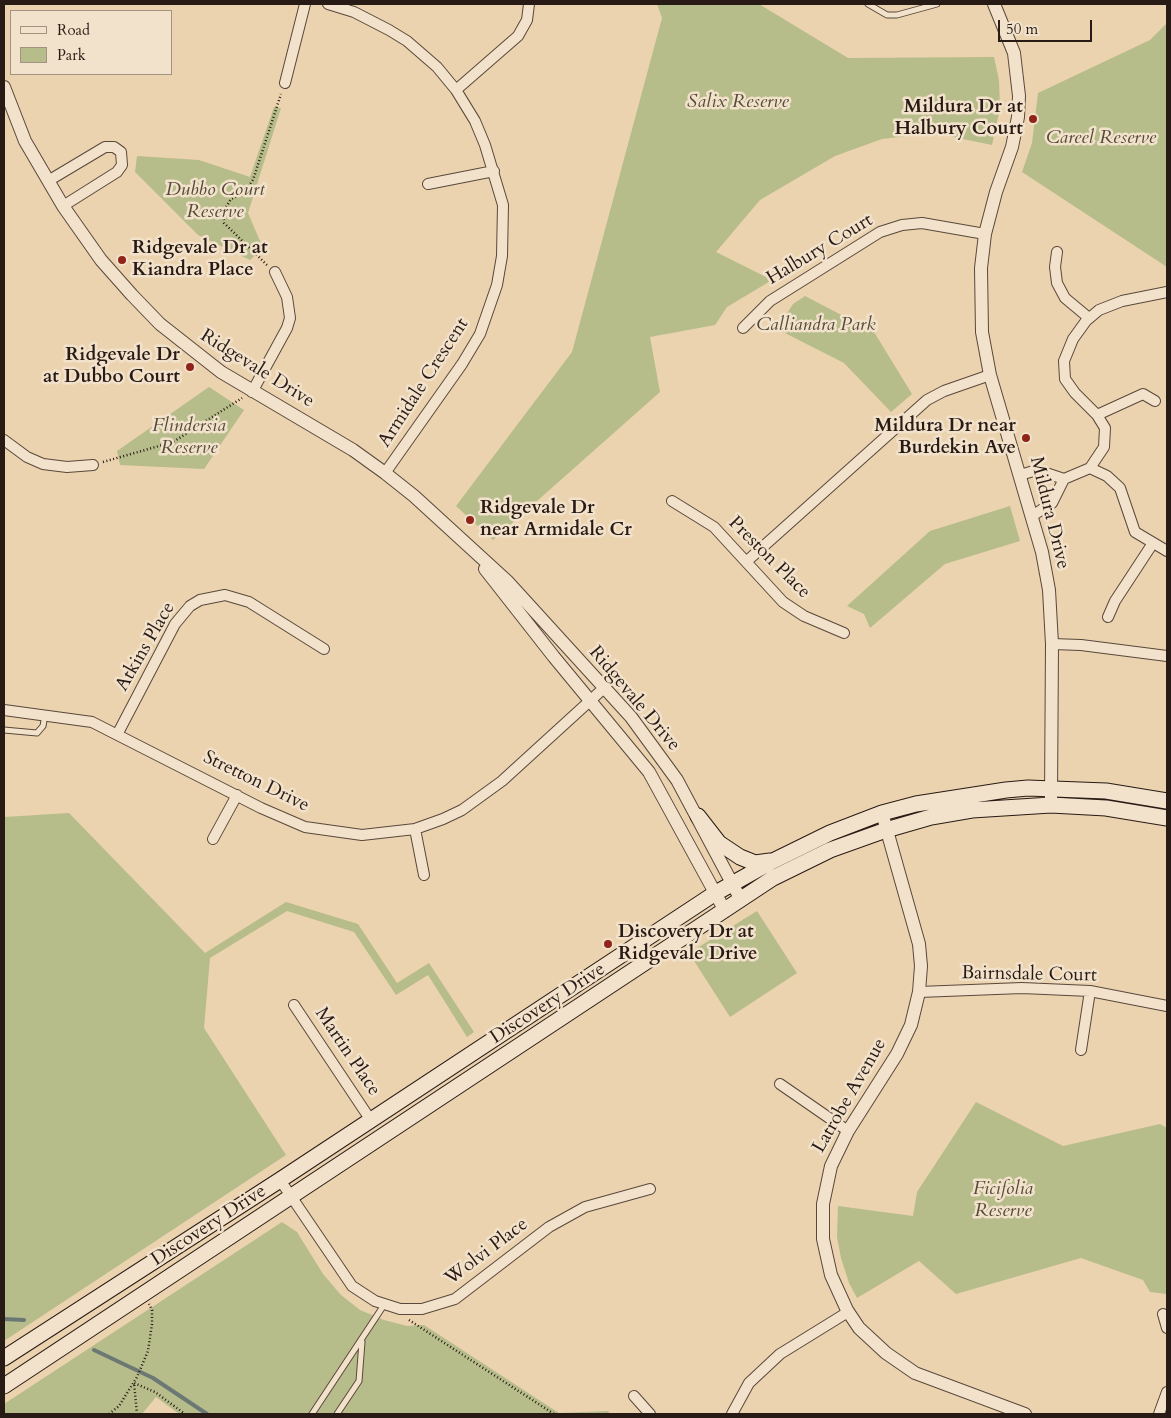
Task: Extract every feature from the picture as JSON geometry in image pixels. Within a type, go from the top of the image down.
[{"type":"main road","name":"Discovery Drive","points":[[4,1358],[280,1180],[714,894],[773,861],[830,833],[882,813],[916,804],[970,794],[1028,788],[1106,791],[1167,801]]},
{"type":"main road","name":"Discovery Drive","points":[[4,1386],[773,878],[830,850],[886,830],[951,813],[1051,805],[1106,808],[1167,818]]},
{"type":"main road","points":[[698,816],[719,842],[740,857],[755,863],[773,861]]},
{"type":"street","points":[[285,83],[305,4]]},
{"type":"street","name":"Armidale Crescent","points":[[328,4],[354,12],[407,41],[437,68],[456,90],[475,121],[504,204],[503,234],[497,285],[480,334],[462,364],[385,473]]},
{"type":"street","points":[[456,90],[518,36],[527,20],[529,4]]},
{"type":"street","name":"Mildura Drive","points":[[996,4],[1014,53],[1018,77],[1018,110],[1012,147],[996,192],[985,234],[980,297],[982,332],[990,375],[1032,516],[1049,590],[1052,644],[1051,805]]},
{"type":"street","name":"Ridgevale Drive","points":[[4,87],[25,141],[63,206],[101,260],[160,324],[214,367],[252,392],[310,424],[385,473],[414,496],[508,582],[630,717],[676,780],[698,816],[731,885],[741,900]]},
{"type":"street","points":[[48,182],[105,147],[114,147],[121,152],[123,161],[120,169],[63,206]]},
{"type":"street","points":[[428,184],[494,171]]},
{"type":"street","name":"Halbury Court","points":[[743,328],[770,301],[880,232],[902,225],[922,223],[985,234]]},
{"type":"street","points":[[1057,252],[1055,267],[1057,283],[1064,298],[1089,318]]},
{"type":"street","points":[[252,392],[287,328],[290,318],[288,297],[275,272]]},
{"type":"street","points":[[1032,516],[1052,503],[1064,479],[1090,468],[1104,447],[1105,428],[1097,415],[1075,393],[1065,379],[1064,361],[1074,339],[1089,318],[1099,310],[1122,301],[1167,292]]},
{"type":"street","points":[[747,561],[927,400],[944,391],[990,375]]},
{"type":"street","points":[[1097,415],[1143,394],[1155,401]]},
{"type":"street","points":[[4,440],[27,457],[43,464],[67,467],[93,465]]},
{"type":"street","points":[[1090,468],[1107,476],[1120,488],[1136,532],[1167,551]]},
{"type":"street","points":[[1020,475],[1037,470],[1064,479]]},
{"type":"street","name":"Preston Place","points":[[672,501],[714,527],[783,602],[804,616],[844,633]]},
{"type":"street","points":[[1108,617],[1115,601],[1153,543]]},
{"type":"street","name":"Ridgevale Drive","points":[[467,545],[590,700],[650,772],[714,894],[725,911]]},
{"type":"street","name":"Atkins Place","points":[[118,734],[175,624],[190,606],[200,600],[225,595],[249,602],[324,649]]},
{"type":"street","points":[[1052,644],[1081,644],[1167,656]]},
{"type":"street","name":"Stretton Drive","points":[[4,710],[92,722],[261,808],[305,827],[336,833],[362,835],[415,829],[443,820],[482,796],[604,688]]},
{"type":"street","points":[[213,839],[237,795]]},
{"type":"street","name":"Latrobe Avenue","points":[[882,813],[915,924],[921,966],[919,992],[911,1025],[897,1054],[848,1131],[831,1166],[822,1204],[823,1239],[831,1275],[848,1312],[859,1328],[886,1353],[914,1373],[1025,1414]]},
{"type":"street","points":[[415,829],[424,875]]},
{"type":"street","name":"Bairnsdale Court","points":[[919,992],[1022,988],[1090,991],[1167,1006]]},
{"type":"street","points":[[1081,1050],[1090,991]]},
{"type":"street","name":"Martin Place","points":[[294,1005],[370,1119]]},
{"type":"street","points":[[780,1084],[848,1131]]},
{"type":"street","name":"Wolvi Place","points":[[280,1180],[352,1286],[384,1305],[400,1310],[422,1309],[456,1299],[549,1227],[585,1207],[650,1189]]},
{"type":"street","points":[[732,1414],[749,1383],[780,1354],[848,1312]]},
{"type":"street","points":[[1163,1314],[1167,1328]]},
{"type":"street","points":[[1159,1414],[1167,1392]]},
{"type":"street","points":[[634,1396],[650,1414]]},
{"type":"lane","points":[[868,4],[887,15],[898,15],[938,4]]},
{"type":"lane","points":[[4,730],[37,733],[43,726],[45,715]]},
{"type":"lane","points":[[312,1414],[384,1305]]},
{"type":"lane","points":[[337,1414],[359,1381],[360,1344]]},
{"type":"path","points":[[275,272],[224,223],[223,212],[231,199],[244,193],[253,180],[285,83]]},
{"type":"path","points":[[93,465],[173,442],[252,392]]},
{"type":"path","points":[[109,1414],[120,1406],[134,1383],[148,1351],[152,1310],[147,1300]]},
{"type":"path","points":[[400,1310],[407,1318],[554,1414]]},
{"type":"path","points":[[134,1383],[137,1414]]},
{"type":"path","points":[[134,1383],[155,1392],[185,1414]]},
{"type":"green space","name":"Salix Reserve","points":[[657,4],[759,4],[848,58],[994,57],[999,80],[1000,109],[992,145],[934,133],[882,139],[835,156],[760,200],[716,252],[772,280],[727,307],[715,325],[650,337],[660,392],[493,540],[456,506],[572,352],[662,18]]},
{"type":"green space","name":"Careel Reserve","points":[[1167,23],[1167,267],[1022,172],[1032,143],[1038,93],[1150,40]]},
{"type":"green space","name":"Dubbo Court Reserve","points":[[274,107],[281,108],[248,213],[263,248],[250,260],[198,235],[135,172],[137,156],[199,160],[250,177]]},
{"type":"green space","name":"Calliandra Park","points":[[805,296],[874,332],[912,394],[891,412],[844,363],[777,329],[793,304]]},
{"type":"green space","name":"Flindersia Reserve","points":[[209,387],[244,410],[204,469],[120,465],[117,451]]},
{"type":"green space","points":[[1010,506],[1020,541],[945,564],[870,628],[864,614],[847,606],[930,531]]},
{"type":"green space","points":[[69,813],[205,953],[286,902],[358,924],[397,983],[429,963],[474,1032],[467,1037],[428,975],[396,995],[354,932],[287,911],[210,958],[204,1028],[286,1155],[4,1341],[4,817]]},
{"type":"green space","points":[[757,911],[797,973],[730,1017],[689,953]]},
{"type":"green space","name":"Ficifolia Reserve","points":[[976,1102],[1063,1146],[1160,1124],[1167,1128],[1167,1294],[1150,1292],[1143,1280],[1081,1258],[956,1294],[919,1261],[857,1298],[849,1283],[841,1258],[837,1237],[838,1206],[913,1216],[917,1192]]},
{"type":"green space","points":[[282,1222],[297,1232],[323,1274],[341,1295],[360,1310],[384,1320],[407,1326],[424,1325],[559,1413],[608,1411],[610,1414],[179,1414],[156,1397],[142,1414],[4,1414],[4,1404]]},
{"type":"waterway","points":[[4,1319],[24,1320]]},
{"type":"waterway","points":[[94,1350],[153,1378],[207,1414]]},
{"type":"place","name":"Mildura Dr at Halbury Court","points":[[1033,119]]},
{"type":"place","name":"Ridgevale Dr at Kiandra Place","points":[[122,260]]},
{"type":"place","name":"Ridgevale Dr at Dubbo Court","points":[[190,367]]},
{"type":"place","name":"Mildura Dr near Burdekin Ave","points":[[1026,438]]},
{"type":"place","name":"Ridgevale Dr near Armidale Cr","points":[[470,520]]},
{"type":"place","name":"Discovery Dr at Ridgevale Drive","points":[[608,944]]}]
